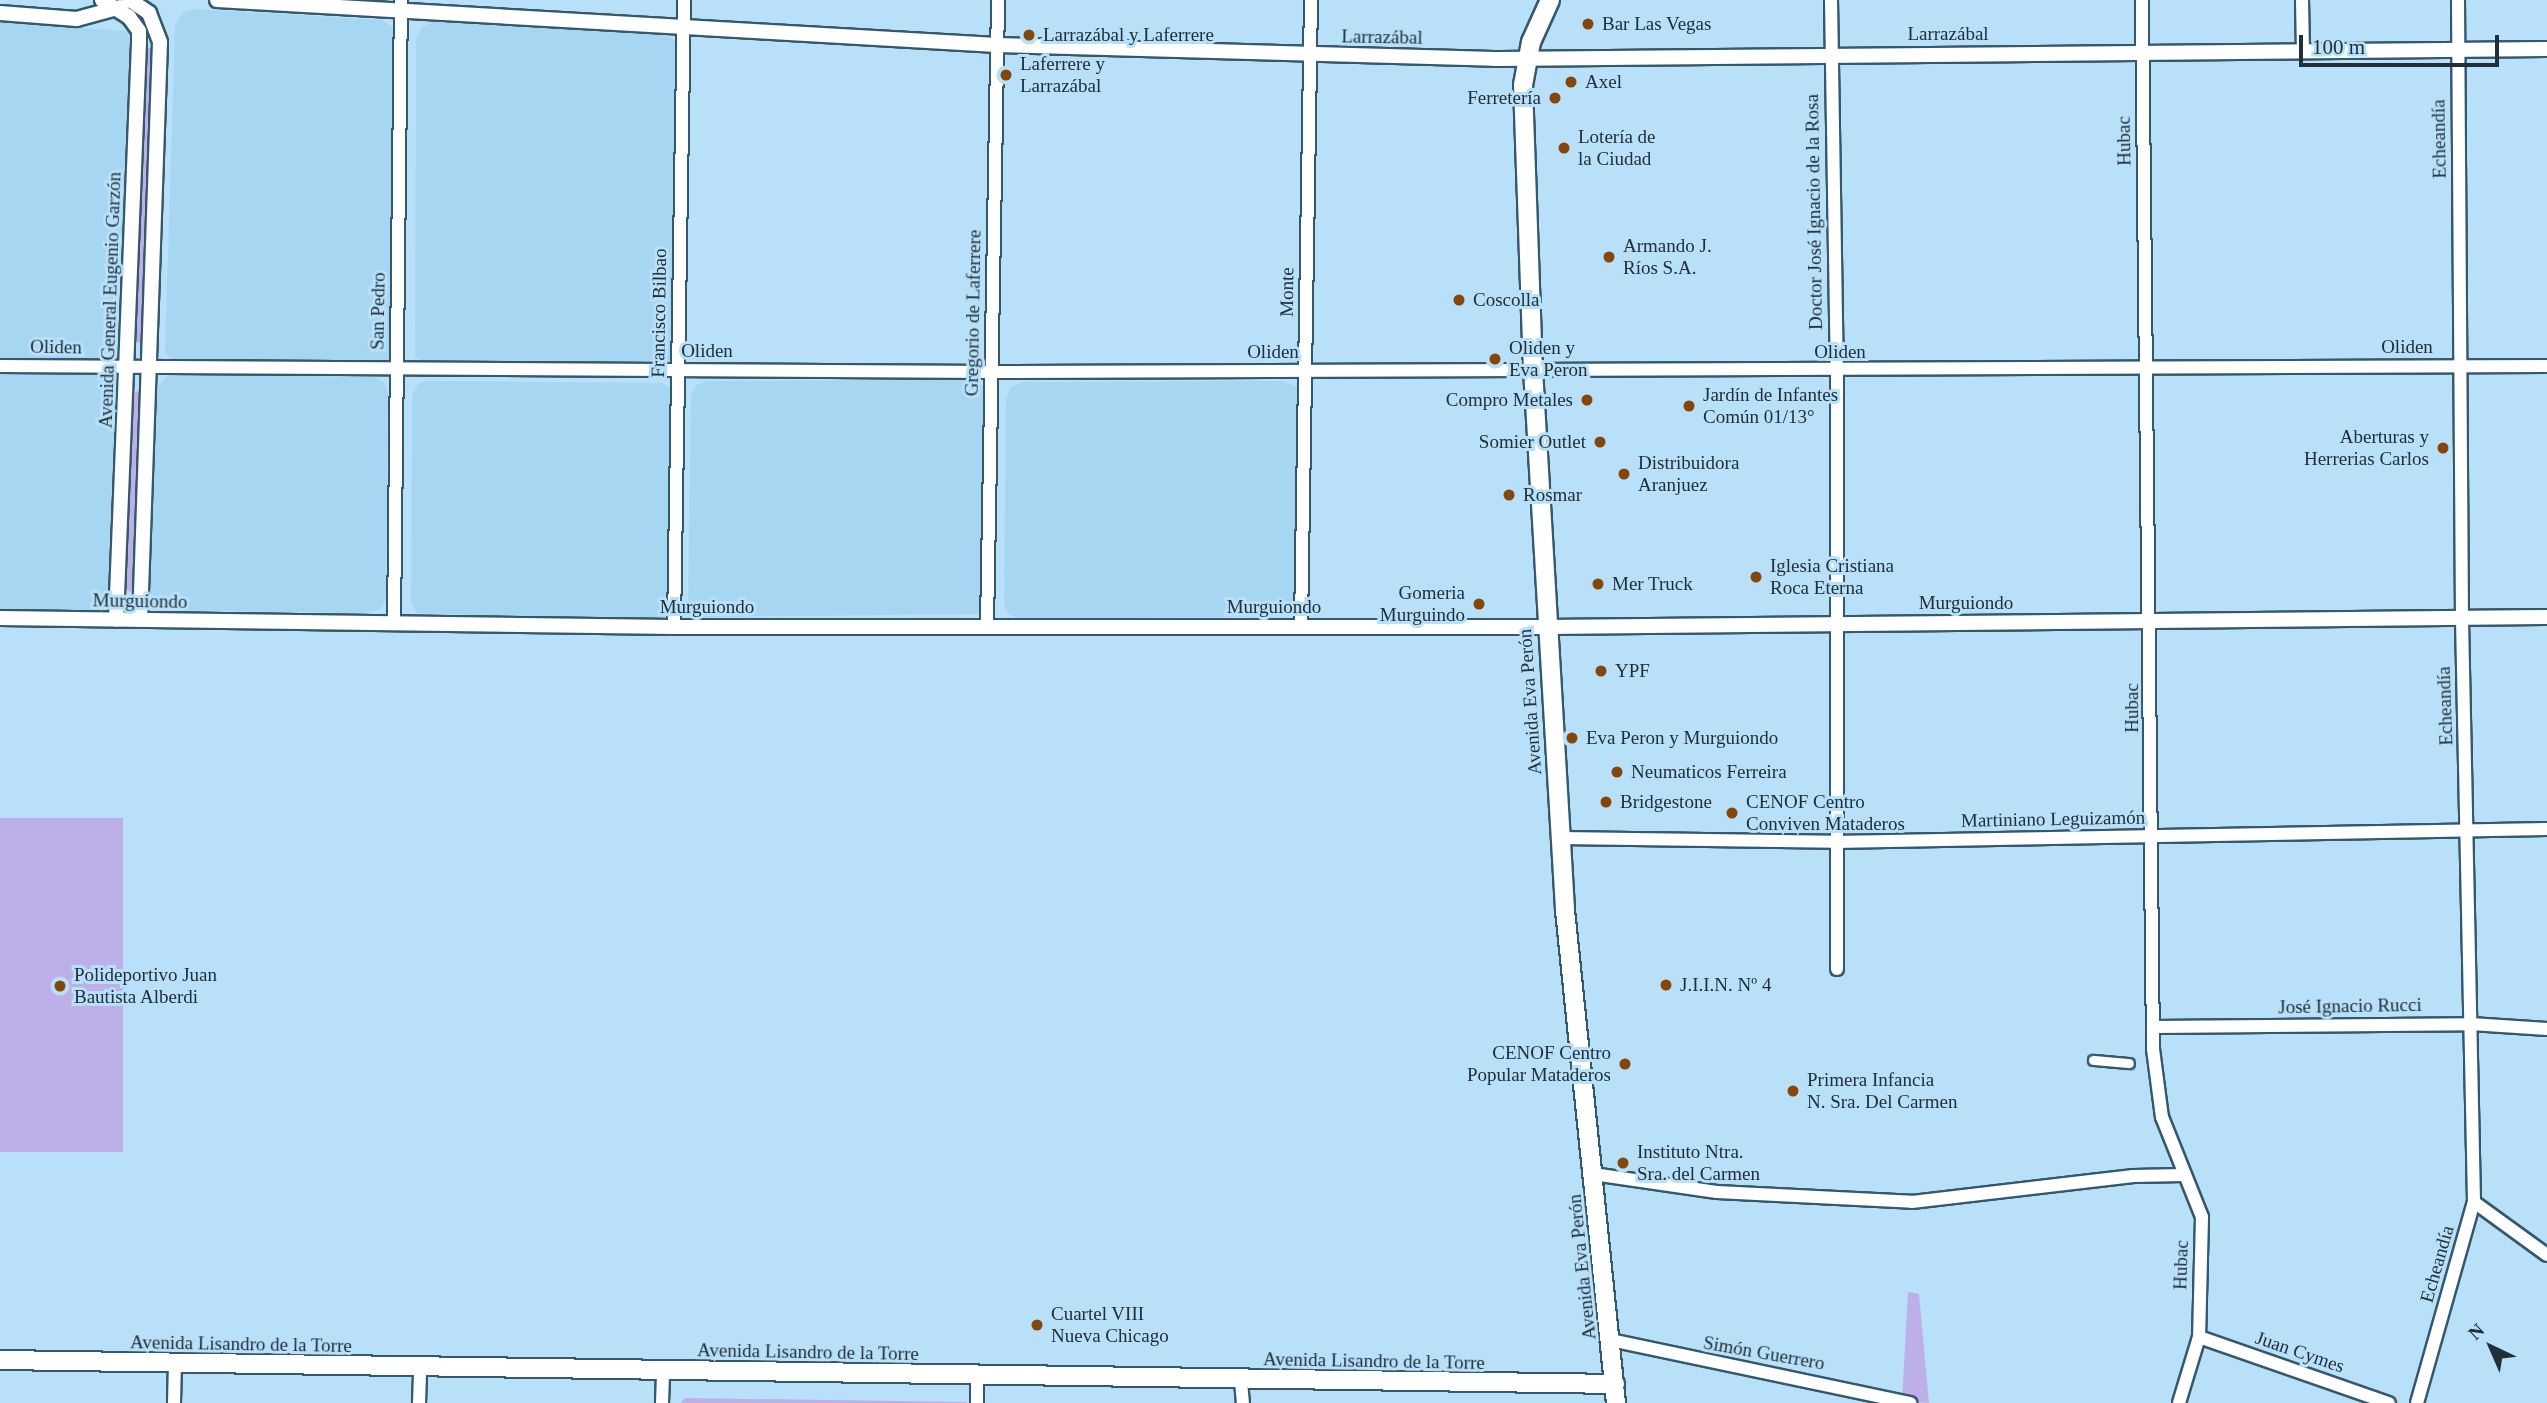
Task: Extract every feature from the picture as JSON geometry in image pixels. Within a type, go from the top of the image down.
[{"type":"main road","name":"Avenida Eva Perón","points":[[1550,0],[1527,57],[1523,85],[1545,627],[1560,838],[1612,1340],[1616,1403]]},
{"type":"main road","name":"Avenida Lisandro de la Torre","points":[[0,1360],[420,1369],[1615,1384]]},
{"type":"street","name":"Avenida General Eugenio Garzón","points":[[102,0],[129,17],[139,43],[116,620]]},
{"type":"street","name":"Larrazábal","points":[[217,0],[401,5],[683,27],[997,45],[1310,55],[1527,57],[2547,49]]},
{"type":"street","name":"Francisco Bilbao","points":[[674,627],[684,0]]},
{"type":"street","name":"Gregorio de Laferrere","points":[[987,626],[998,0]]},
{"type":"street","name":"Monte","points":[[1301,627],[1311,0]]},
{"type":"street","name":"Doctor José Ignacio de la Rosa","points":[[1830,0],[1836,371],[1834,842],[1837,968]]},
{"type":"street","name":"Hubac","points":[[2142,0],[2154,1027],[2162,1116],[2184,1175],[2197,1196],[2202,1217],[2199,1337],[2179,1403]]},
{"type":"street","points":[[2302,0],[2303,51]]},
{"type":"street","name":"Echeandía","points":[[2417,1403],[2474,1202],[2469,829],[2462,619],[2463,367],[2456,50],[2458,0]]},
{"type":"street","points":[[0,13],[77,19],[137,1],[149,13],[160,42],[141,620]]},
{"type":"street","name":"San Pedro","points":[[394,623],[401,5]]},
{"type":"street","name":"Oliden","points":[[0,366],[991,372],[1533,369],[1836,371],[2147,366],[2547,366]]},
{"type":"street","name":"Murguiondo","points":[[0,618],[674,627],[1545,627],[2547,617]]},
{"type":"street","name":"Martiniano Leguizamón","points":[[1560,838],[1834,842],[2547,829]]},
{"type":"street","name":"José Ignacio Rucci","points":[[2154,1027],[2471,1024],[2547,1029]]},
{"type":"street","points":[[2093,1060],[2129,1063]]},
{"type":"street","points":[[1593,1174],[1717,1192],[1912,1202],[2121,1178],[2184,1175]]},
{"type":"street","points":[[2474,1202],[2547,1255]]},
{"type":"street","name":"Juan Cymes","points":[[2199,1337],[2389,1403]]},
{"type":"street","name":"Simón Guerrero","points":[[1612,1340],[1910,1403]]},
{"type":"street","points":[[174,1403],[175,1363]]},
{"type":"street","points":[[419,1403],[420,1369]]},
{"type":"street","points":[[662,1403],[663,1371]]},
{"type":"street","points":[[977,1403],[978,1375]]},
{"type":"street","points":[[1241,1381],[1243,1403]]},
{"type":"shaded area","points":[[193,9],[382,20],[397,30],[392,357],[384,363],[173,361],[165,353],[175,26],[182,13]]},
{"type":"shaded area","points":[[0,22],[126,31],[134,36],[121,356],[115,359],[0,359]]},
{"type":"shaded area","points":[[434,22],[666,35],[678,42],[671,362],[424,363],[415,356],[416,39],[422,27]]},
{"type":"shaded area","points":[[149,48],[153,49],[144,342],[139,343],[134,340],[144,52]]},
{"type":"shaded area","points":[[0,374],[104,374],[118,384],[110,602],[99,611],[0,610]]},
{"type":"shaded area","points":[[168,375],[373,377],[384,382],[388,393],[386,598],[381,609],[364,613],[163,610],[152,605],[148,590],[155,390]]},
{"type":"shaded area","points":[[973,380],[986,388],[982,610],[979,614],[703,617],[692,611],[688,601],[691,396],[695,386],[707,381]]},
{"type":"shaded area","points":[[428,381],[662,383],[673,389],[671,610],[667,615],[655,620],[417,613],[411,602],[412,396],[418,384]]},
{"type":"shaded area","points":[[1283,381],[1299,388],[1300,610],[1295,616],[1020,619],[1008,614],[1004,603],[1006,399],[1011,387],[1024,382]]},
{"type":"shaded area","points":[[137,391],[141,393],[135,591],[130,592],[125,588],[132,395]]},
{"type":"shaded area","name":"Polideportivo Juan Bautista Alberdi","points":[[0,818],[123,818],[123,1152],[0,1152]]},
{"type":"shaded area","points":[[1908,1292],[1919,1294],[1929,1403],[1902,1401]]},
{"type":"shaded area","points":[[684,1398],[966,1402],[966,1403],[681,1403]]},
{"type":"place","name":"Bar Las Vegas","points":[[1588,24]]},
{"type":"place","name":"Larrazábal y Laferrere","points":[[1029,35]]},
{"type":"place","name":"Laferrere y Larrazábal","points":[[1006,75]]},
{"type":"place","name":"Axel","points":[[1571,82]]},
{"type":"place","name":"Ferretería","points":[[1555,98]]},
{"type":"place","name":"Lotería de la Ciudad","points":[[1564,148]]},
{"type":"place","name":"Armando J. Ríos S.A.","points":[[1609,257]]},
{"type":"place","name":"Coscolla","points":[[1459,300]]},
{"type":"place","name":"Oliden y Eva Peron","points":[[1495,359]]},
{"type":"place","name":"Compro Metales","points":[[1587,400]]},
{"type":"place","name":"Jardín de Infantes Común 01/13°","points":[[1689,406]]},
{"type":"place","name":"Somier Outlet","points":[[1600,442]]},
{"type":"place","name":"Aberturas y Herrerias Carlos","points":[[2443,448]]},
{"type":"place","name":"Distribuidora Aranjuez","points":[[1624,474]]},
{"type":"place","name":"Rosmar","points":[[1509,495]]},
{"type":"place","name":"Iglesia Cristiana Roca Eterna","points":[[1756,577]]},
{"type":"place","name":"Mer Truck","points":[[1598,584]]},
{"type":"place","name":"Gomeria Murguindo","points":[[1479,604]]},
{"type":"place","name":"YPF","points":[[1601,671]]},
{"type":"place","name":"Eva Peron y Murguiondo","points":[[1572,738]]},
{"type":"place","name":"Neumaticos Ferreira","points":[[1617,772]]},
{"type":"place","name":"Bridgestone","points":[[1606,802]]},
{"type":"place","name":"CENOF Centro Conviven Mataderos","points":[[1732,813]]},
{"type":"place","name":"J.I.I.N. Nº 4","points":[[1666,985]]},
{"type":"place","name":"Polideportivo Juan Bautista Alberdi","points":[[60,986]]},
{"type":"place","name":"CENOF Centro Popular Mataderos","points":[[1625,1064]]},
{"type":"place","name":"Primera Infancia N. Sra. Del Carmen","points":[[1793,1091]]},
{"type":"place","name":"Instituto Ntra. Sra. del Carmen","points":[[1623,1163]]},
{"type":"place","name":"Cuartel VIII Nueva Chicago","points":[[1037,1325]]}]
